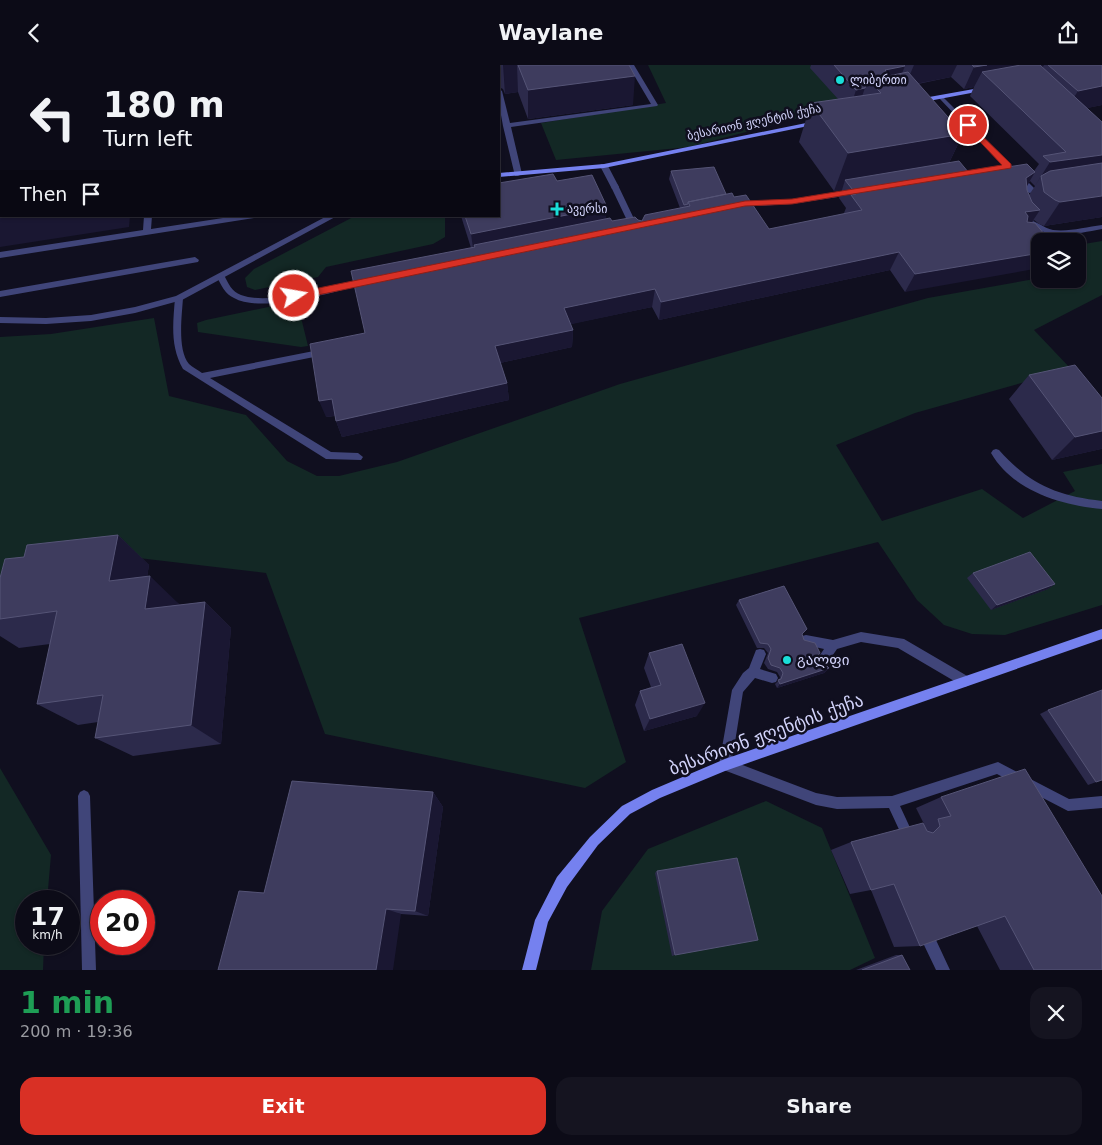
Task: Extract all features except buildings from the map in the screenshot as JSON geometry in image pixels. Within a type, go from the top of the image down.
[{"type":"main road","points":[[914,102],[997,87]]},
{"type":"main road","name":"ბესარიონ ჟღენტის ქუჩა","points":[[500,175],[604,166],[820,122]]},
{"type":"main road","name":"ბესარიონ ჟღენტის ქუჩა","points":[[529,970],[542,920],[562,882],[594,841],[626,810],[656,794],[725,765],[1102,634]]},
{"type":"street","points":[[506,126],[656,105],[631,65]]},
{"type":"street","points":[[908,94],[914,102]]},
{"type":"street","points":[[500,96],[518,174]]},
{"type":"street","points":[[941,97],[1008,166],[1029,192],[1049,188]]},
{"type":"street","points":[[604,166],[638,230],[629,228]]},
{"type":"street","points":[[950,176],[1008,166]]},
{"type":"street","points":[[726,208],[745,204],[792,202],[862,190]]},
{"type":"street","points":[[1023,213],[1035,231],[1062,234],[1102,227]]},
{"type":"street","points":[[147,233],[148,217]]},
{"type":"street","points":[[0,255],[240,217]]},
{"type":"street","points":[[0,320],[72,319],[113,316],[153,307],[179,298],[221,277],[331,217]]},
{"type":"street","points":[[0,294],[195,260]]},
{"type":"street","points":[[221,277],[226,288],[241,298],[275,300],[380,279]]},
{"type":"street","points":[[179,298],[178,346],[180,358],[186,367],[329,456],[358,457]]},
{"type":"street","points":[[201,376],[333,350]]},
{"type":"street","points":[[996,453],[1027,484],[1063,499],[1102,505]]},
{"type":"street","points":[[806,640],[833,645],[861,637],[900,643],[965,681]]},
{"type":"street","points":[[820,664],[833,645]]},
{"type":"street","points":[[760,654],[753,673],[747,677],[738,690],[725,765],[816,799],[837,803],[892,802],[998,768],[1068,805],[1102,802]]},
{"type":"street","points":[[753,673],[772,678]]},
{"type":"street","points":[[84,796],[90,970]]},
{"type":"street","points":[[892,802],[907,834]]},
{"type":"street","points":[[932,945],[943,970]]},
{"type":"green space","points":[[648,65],[824,65],[841,107],[689,147],[556,160],[541,123],[666,103]]},
{"type":"green space","points":[[353,217],[445,217],[445,237],[433,244],[326,267],[318,277],[255,290],[247,287],[245,278],[254,269]]},
{"type":"green space","points":[[1102,241],[1102,295],[1034,330],[1071,369],[915,413],[836,445],[882,521],[982,489],[1023,518],[1075,491],[1063,472],[1102,464],[1102,605],[1005,635],[972,634],[944,625],[917,600],[878,542],[579,618],[626,762],[585,788],[325,734],[266,573],[53,548],[0,583],[0,337],[51,334],[154,318],[169,396],[246,415],[287,461],[317,476],[339,476],[397,462],[620,384],[928,298],[1031,280],[1031,288],[1086,288],[1086,244]]},
{"type":"green space","points":[[297,301],[308,346],[301,347],[198,332],[197,323],[206,320]]},
{"type":"green space","points":[[0,768],[51,855],[48,890],[15,890],[15,955],[44,955],[43,970],[0,970]]},
{"type":"green space","points":[[766,801],[822,828],[875,958],[850,970],[591,970],[602,911],[648,849]]},
{"type":"place","name":"ლიბერთი","points":[[840,80]]},
{"type":"place","name":"ავერსი","points":[[557,209]]},
{"type":"place","name":"გალფი","points":[[787,660]]},
{"type":"route","points":[[294,296],[745,204],[792,202],[1008,166],[968,125]]}]
